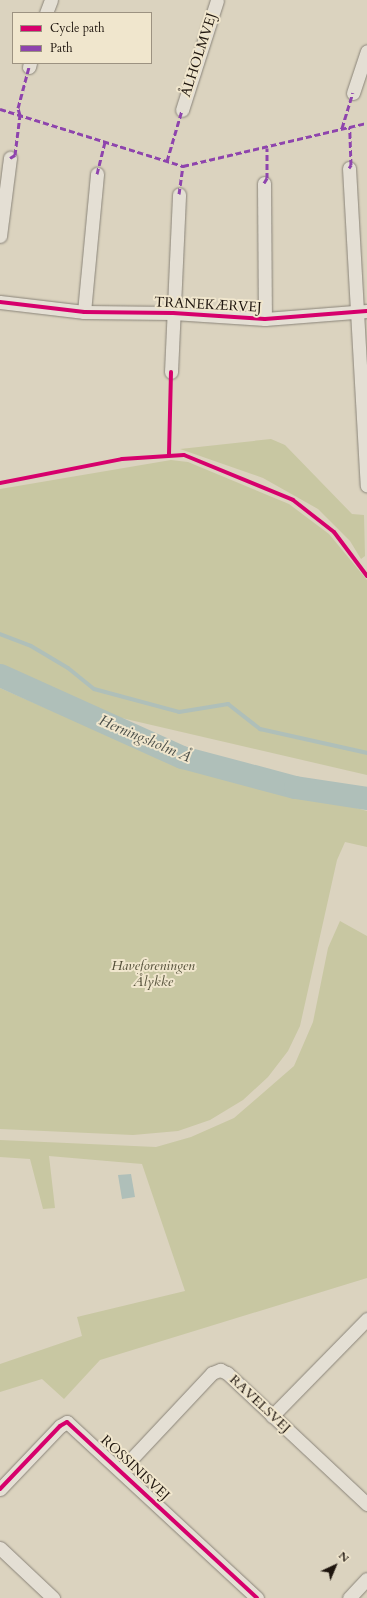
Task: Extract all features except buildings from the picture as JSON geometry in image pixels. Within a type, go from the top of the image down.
[{"type":"street","points":[[46,12],[51,0]]},
{"type":"street","name":"ÅLHOLMVEJ","points":[[182,110],[217,0]]},
{"type":"street","points":[[353,93],[367,51]]},
{"type":"street","points":[[0,236],[10,158]]},
{"type":"street","points":[[349,168],[362,312],[367,485]]},
{"type":"street","points":[[84,312],[97,174]]},
{"type":"street","name":"TRANEKÆRVEJ","points":[[264,183],[265,319]]},
{"type":"street","name":"TRANEKÆRVEJ","points":[[171,372],[179,194]]},
{"type":"street","name":"TRANEKÆRVEJ","points":[[0,302],[84,312],[174,313],[265,319],[362,312]]},
{"type":"street","points":[[272,1416],[367,1319]]},
{"type":"street","name":"RAVELSVEJ","points":[[121,1470],[212,1373],[220,1370],[227,1373],[367,1504]]},
{"type":"street","name":"ROSSINISVEJ","points":[[0,1490],[60,1426],[67,1422],[121,1470],[257,1598]]},
{"type":"street","points":[[0,1548],[53,1598]]},
{"type":"street","points":[[349,1598],[367,1579]]},
{"type":"green space","points":[[271,439],[285,445],[352,514],[364,515],[365,556],[361,559],[350,541],[318,509],[263,478],[180,449]]},
{"type":"green space","points":[[171,460],[188,462],[289,504],[329,534],[367,580],[367,775],[100,713],[0,665],[0,489]]},
{"type":"green space","name":"Haveforeningen Ålykke","points":[[0,688],[121,741],[367,811],[367,847],[345,842],[337,860],[300,1026],[288,1051],[268,1077],[243,1100],[210,1120],[178,1131],[133,1135],[0,1129]]},
{"type":"green space","points":[[340,921],[367,936],[367,1278],[100,1360],[64,1399],[42,1379],[0,1392],[0,1364],[82,1336],[77,1317],[185,1291],[142,1164],[49,1156],[55,1208],[43,1209],[30,1159],[0,1157],[0,1140],[156,1147],[191,1137],[234,1118],[294,1066],[313,1022],[328,948]]},
{"type":"shaded area","points":[[131,1174],[135,1197],[122,1199],[118,1175]]},
{"type":"waterway","points":[[0,634],[31,646],[68,668],[94,689],[179,712],[228,704],[260,729],[367,753]]},
{"type":"waterway","name":"Herningsholm Å","points":[[0,675],[182,757],[295,787],[367,798]]},
{"type":"marked path","points":[[10,158],[15,155],[20,115],[18,108],[29,67]]},
{"type":"marked path","points":[[342,128],[353,93]]},
{"type":"marked path","points":[[0,109],[183,166],[367,123]]},
{"type":"marked path","points":[[167,161],[182,110]]},
{"type":"marked path","points":[[349,168],[351,165],[350,127]]},
{"type":"marked path","points":[[97,174],[105,142]]},
{"type":"marked path","points":[[264,183],[267,178],[267,148]]},
{"type":"marked path","points":[[179,194],[183,166]]},
{"type":"cycle path","points":[[0,302],[84,312],[173,313],[265,319],[367,311]]},
{"type":"cycle path","points":[[169,454],[171,372]]},
{"type":"cycle path","points":[[0,483],[122,459],[184,455],[293,500],[334,532],[367,576]]},
{"type":"cycle path","points":[[0,1489],[60,1426],[67,1422],[257,1598]]}]
